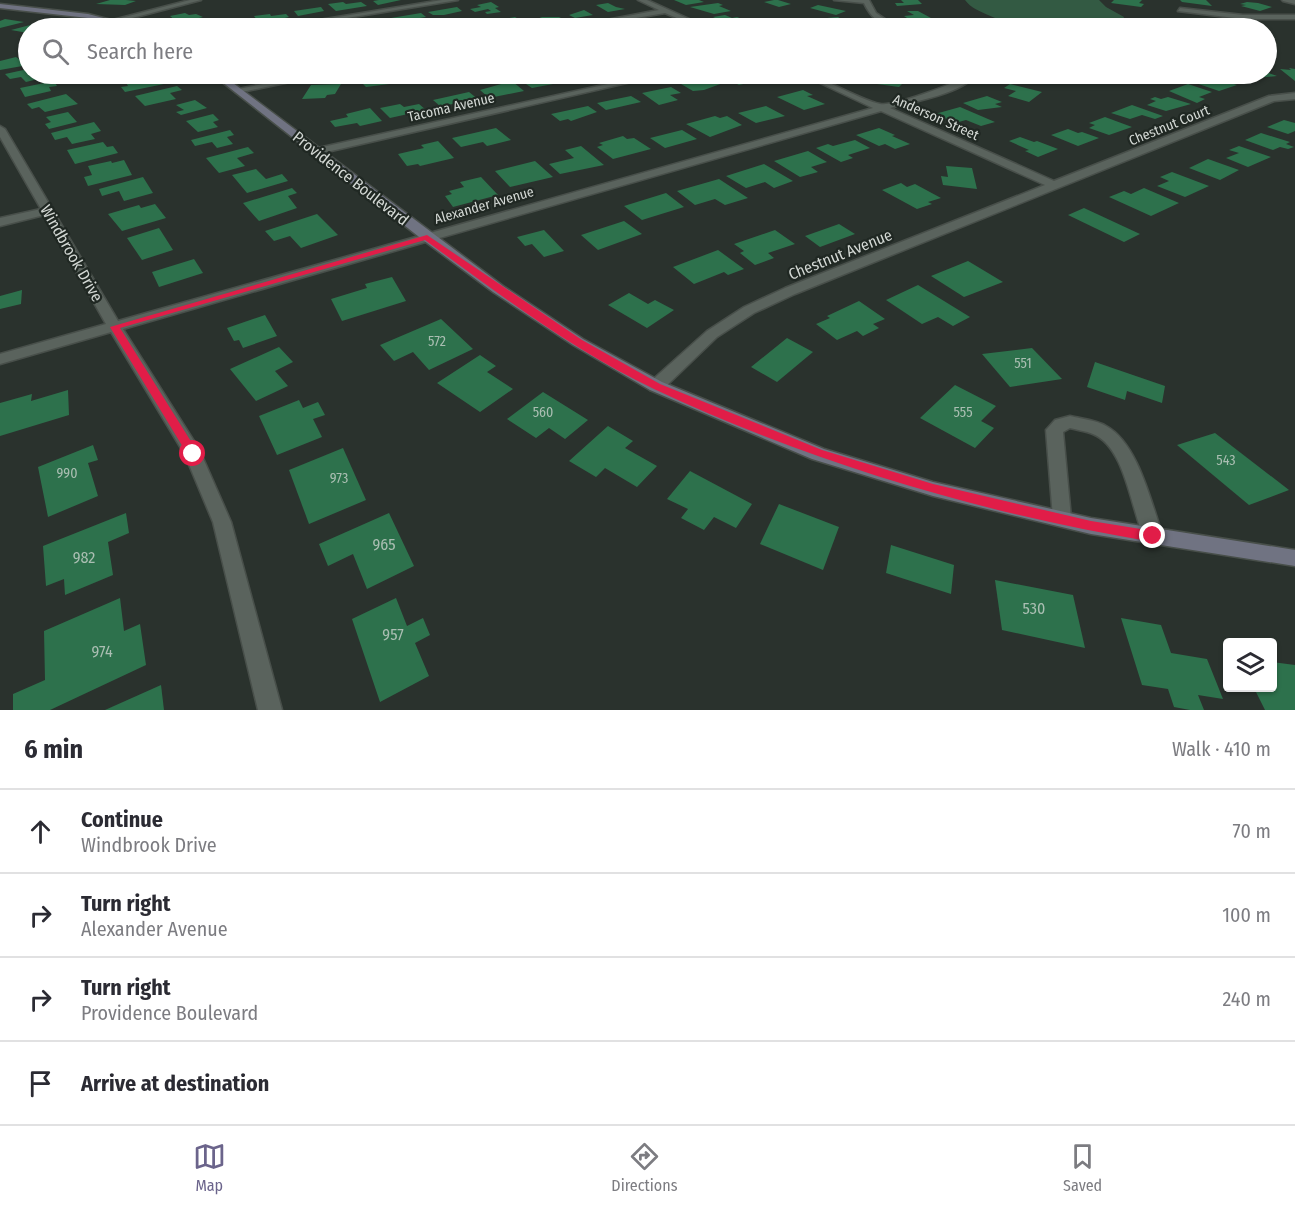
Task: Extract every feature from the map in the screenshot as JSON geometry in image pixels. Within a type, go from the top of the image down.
[{"type":"main road","points":[[0,6],[53,10],[97,18]]},
{"type":"main road","name":"Providence Boulevard","points":[[229,84],[498,289],[578,342],[656,386],[818,453],[933,489],[1091,526],[1295,558]]},
{"type":"street","points":[[125,18],[198,0]]},
{"type":"street","points":[[339,18],[455,0]]},
{"type":"street","points":[[641,0],[682,18]]},
{"type":"street","points":[[837,0],[866,0],[873,14],[879,18]]},
{"type":"street","points":[[1285,0],[1295,2]]},
{"type":"street","points":[[1180,10],[1243,17],[1295,17]]},
{"type":"street","points":[[626,18],[666,11]]},
{"type":"street","points":[[237,90],[270,84]]},
{"type":"street","name":"Tacoma Avenue","points":[[318,151],[617,84]]},
{"type":"street","name":"Anderson Street","points":[[828,84],[1056,186]]},
{"type":"street","name":"Alexander Avenue","points":[[0,359],[882,108],[958,84]]},
{"type":"street","name":"Chestnut Court","points":[[1056,186],[1272,98],[1295,96]]},
{"type":"street","name":"Windbrook Drive","points":[[1,132],[114,327],[193,454],[222,522],[270,710]]},
{"type":"street","name":"Chestnut Avenue","points":[[656,386],[712,334],[749,310],[790,291],[1056,186]]},
{"type":"street","points":[[0,222],[48,211]]},
{"type":"street","points":[[1062,518],[1053,438],[1054,429],[1070,422],[1099,429],[1111,437],[1123,451],[1153,536]]},
{"type":"green space","points":[[965,0],[1099,0],[1106,7],[1124,17],[995,18]]},
{"type":"building","points":[[110,0],[136,1],[125,5],[96,4]]},
{"type":"building","points":[[379,0],[401,0],[378,5],[373,1]]},
{"type":"building","points":[[674,0],[699,0],[704,2],[686,5]]},
{"type":"building","points":[[774,0],[791,4],[779,7],[764,2]]},
{"type":"building","points":[[901,0],[918,0],[922,4],[897,6],[895,3],[904,3]]},
{"type":"building","points":[[1114,0],[1142,0],[1139,3],[1144,4],[1141,7],[1111,3]]},
{"type":"building","points":[[1180,0],[1206,0],[1212,6],[1182,2]]},
{"type":"building","points":[[343,2],[346,4],[361,2],[367,6],[336,11],[328,4]]},
{"type":"building","points":[[491,2],[499,7],[495,8],[501,12],[487,14],[485,12],[491,11],[488,9],[475,12],[470,9],[481,7],[477,5]]},
{"type":"building","points":[[1247,2],[1272,7],[1260,11],[1240,4]]},
{"type":"building","points":[[608,3],[625,9],[608,12],[596,5]]},
{"type":"building","points":[[718,3],[723,5],[719,6],[731,11],[714,14],[690,7]]},
{"type":"building","points":[[818,5],[846,11],[836,15],[810,8]]},
{"type":"building","points":[[321,7],[324,11],[298,16],[294,11]]},
{"type":"building","points":[[457,7],[462,11],[444,15],[433,15],[428,12]]},
{"type":"building","points":[[584,10],[593,15],[575,18],[569,15]]},
{"type":"building","points":[[907,11],[918,11],[931,18],[904,16],[914,15]]},
{"type":"building","points":[[185,13],[203,17],[172,18],[170,16]]},
{"type":"building","points":[[421,13],[426,17],[420,18],[391,18]]},
{"type":"building","points":[[286,14],[289,17],[256,18],[254,16]]},
{"type":"building","points":[[725,15],[732,18],[715,18],[713,17]]},
{"type":"building","points":[[5,19],[18,21],[18,24],[0,28],[0,21]]},
{"type":"building","points":[[16,57],[18,67],[0,70],[0,61]]},
{"type":"building","points":[[1289,68],[1295,69],[1295,81],[1280,69],[1291,70]]},
{"type":"building","points":[[18,71],[18,78],[10,79],[5,74]]},
{"type":"building","points":[[39,84],[56,84],[57,86],[49,87],[51,91],[25,97],[20,88]]},
{"type":"building","points":[[127,84],[164,84],[125,92],[121,87],[128,86]]},
{"type":"building","points":[[341,84],[335,94],[327,95],[325,98],[302,99],[311,85]]},
{"type":"building","points":[[363,84],[389,84],[366,87]]},
{"type":"building","points":[[501,84],[516,84],[524,91],[489,98],[480,90]]},
{"type":"building","points":[[526,84],[553,84],[532,88]]},
{"type":"building","points":[[681,84],[720,84],[704,90],[693,91]]},
{"type":"building","points":[[877,84],[902,84],[899,87]]},
{"type":"building","points":[[1010,84],[1042,92],[1029,102],[1008,96],[1016,91],[1004,88]]},
{"type":"building","points":[[1188,84],[1212,92],[1199,97],[1205,99],[1197,103],[1169,91]]},
{"type":"building","points":[[1199,84],[1237,85],[1219,91]]},
{"type":"building","points":[[177,86],[182,90],[170,93],[176,99],[145,106],[135,96]]},
{"type":"building","points":[[671,87],[681,93],[670,95],[678,100],[659,105],[642,93]]},
{"type":"building","points":[[803,90],[813,95],[807,96],[825,104],[804,110],[777,97]]},
{"type":"building","points":[[469,92],[479,100],[440,106],[433,100]]},
{"type":"building","points":[[66,94],[78,104],[45,112],[39,107],[32,109],[27,104]]},
{"type":"building","points":[[631,96],[641,102],[606,110],[597,103]]},
{"type":"building","points":[[987,96],[1002,102],[995,104],[1002,107],[978,110],[963,103]]},
{"type":"building","points":[[1155,97],[1161,99],[1168,97],[1191,104],[1166,111],[1147,105],[1156,101],[1150,99]]},
{"type":"building","points":[[195,100],[207,108],[181,115],[176,112],[184,110],[176,105]]},
{"type":"building","points":[[400,104],[404,107],[419,104],[426,110],[390,118],[380,108]]},
{"type":"building","points":[[1132,105],[1163,116],[1155,119],[1142,115],[1130,119],[1111,113]]},
{"type":"building","points":[[588,106],[597,112],[571,121],[568,119],[560,121],[551,114]]},
{"type":"building","points":[[766,106],[785,116],[756,123],[738,113]]},
{"type":"building","points":[[960,107],[995,122],[981,126],[966,120],[955,123],[935,114]]},
{"type":"building","points":[[370,108],[382,121],[360,126],[357,123],[335,127],[330,121],[348,117],[346,114]]},
{"type":"building","points":[[68,112],[77,122],[49,129],[45,124],[51,122],[46,117]]},
{"type":"building","points":[[213,114],[219,120],[213,122],[218,127],[198,132],[186,121]]},
{"type":"building","points":[[715,116],[720,118],[727,116],[742,125],[710,137],[686,124]]},
{"type":"building","points":[[1105,117],[1132,127],[1109,135],[1089,128],[1095,125],[1089,123]]},
{"type":"building","points":[[1284,120],[1295,123],[1295,131],[1288,134],[1267,127]]},
{"type":"building","points":[[94,122],[101,131],[91,134],[95,139],[72,144],[67,137],[55,140],[51,133]]},
{"type":"building","points":[[496,128],[511,140],[487,146],[483,142],[461,147],[452,138]]},
{"type":"building","points":[[879,128],[910,144],[895,149],[885,144],[879,146],[856,135]]},
{"type":"building","points":[[1068,129],[1099,138],[1078,146],[1051,135]]},
{"type":"building","points":[[230,130],[234,135],[227,137],[233,144],[217,148],[212,142],[195,146],[191,140]]},
{"type":"building","points":[[682,130],[697,139],[665,148],[650,138]]},
{"type":"building","points":[[1261,133],[1290,142],[1286,144],[1294,147],[1288,149],[1280,147],[1273,150],[1245,140]]},
{"type":"building","points":[[623,136],[627,139],[634,138],[651,149],[613,159],[597,147],[603,145],[599,143]]},
{"type":"building","points":[[1020,137],[1058,149],[1038,157],[1009,141]]},
{"type":"building","points":[[855,140],[870,148],[848,155],[853,158],[841,162],[816,148],[828,144],[833,146]]},
{"type":"building","points":[[438,141],[454,158],[420,166],[418,164],[407,166],[398,154],[424,148],[421,145]]},
{"type":"building","points":[[103,142],[107,147],[113,146],[118,153],[75,164],[67,150]]},
{"type":"building","points":[[581,146],[604,165],[560,174],[549,164],[574,158],[565,150]]},
{"type":"building","points":[[1239,146],[1271,157],[1248,167],[1226,158],[1239,153],[1229,150]]},
{"type":"building","points":[[248,147],[254,153],[237,158],[245,166],[219,173],[206,158]]},
{"type":"building","points":[[808,151],[827,162],[811,167],[818,172],[800,177],[774,161]]},
{"type":"building","points":[[1208,159],[1239,170],[1220,180],[1189,168]]},
{"type":"building","points":[[124,160],[132,175],[88,186],[84,177],[92,175],[88,166]]},
{"type":"building","points":[[535,161],[553,177],[510,187],[495,171]]},
{"type":"building","points":[[764,164],[793,181],[774,188],[765,182],[746,188],[726,176]]},
{"type":"building","points":[[946,166],[972,168],[977,189],[943,185],[941,176],[948,177]]},
{"type":"building","points":[[256,169],[266,179],[282,174],[288,181],[247,193],[232,175]]},
{"type":"building","points":[[1172,172],[1209,186],[1185,197],[1157,186],[1169,181],[1160,177]]},
{"type":"building","points":[[143,177],[153,193],[124,201],[119,191],[102,196],[99,189]]},
{"type":"building","points":[[481,177],[498,195],[453,207],[445,196],[452,194],[449,191],[464,187],[460,182]]},
{"type":"building","points":[[719,179],[748,198],[725,205],[715,199],[695,205],[677,191]]},
{"type":"building","points":[[901,183],[907,187],[915,184],[941,198],[917,209],[882,190]]},
{"type":"building","points":[[292,188],[297,193],[288,196],[297,208],[259,221],[243,203]]},
{"type":"building","points":[[1144,188],[1179,203],[1151,216],[1109,197],[1124,191],[1131,194]]},
{"type":"building","points":[[666,193],[684,207],[642,220],[624,206]]},
{"type":"building","points":[[155,204],[166,218],[122,231],[108,214],[139,205],[141,208]]},
{"type":"building","points":[[1084,208],[1140,234],[1124,242],[1068,215]]},
{"type":"building","points":[[317,214],[338,235],[301,248],[290,236],[274,241],[265,231]]},
{"type":"building","points":[[624,221],[642,234],[598,250],[581,235]]},
{"type":"building","points":[[839,224],[855,234],[820,247],[805,236]]},
{"type":"building","points":[[159,228],[173,250],[142,260],[127,238]]},
{"type":"building","points":[[544,230],[564,251],[544,257],[532,244],[525,246],[517,237]]},
{"type":"building","points":[[775,230],[795,244],[768,253],[774,258],[755,265],[740,253],[744,251],[734,244]]},
{"type":"building","points":[[718,250],[744,269],[728,275],[724,272],[694,284],[673,267]]},
{"type":"building","points":[[194,259],[203,273],[159,287],[152,272]]},
{"type":"building","points":[[968,261],[1003,282],[964,297],[931,276]]},
{"type":"building","points":[[392,277],[406,301],[342,321],[331,299],[367,288],[365,284]]},
{"type":"building","points":[[918,285],[970,317],[953,326],[938,317],[922,324],[886,300]]},
{"type":"building","points":[[22,290],[21,304],[0,309],[0,296]]},
{"type":"building","points":[[629,293],[648,304],[655,300],[674,310],[647,328],[608,305]]},
{"type":"building","points":[[859,301],[885,319],[873,324],[879,328],[863,336],[857,331],[837,340],[816,324],[830,318],[827,316]]},
{"type":"building","points":[[265,315],[277,336],[243,348],[239,340],[234,341],[227,328]]},
{"type":"building","points":[[441,319],[473,349],[429,370],[413,352],[394,361],[380,345]]},
{"type":"building","points":[[787,338],[813,352],[777,382],[751,367]]},
{"type":"building","points":[[279,347],[293,362],[275,371],[288,386],[256,401],[230,369]]},
{"type":"building","points":[[1032,348],[1062,379],[1010,387],[982,354]]},
{"type":"building","points":[[480,355],[496,366],[487,372],[513,389],[480,412],[437,383]]},
{"type":"building","points":[[1095,362],[1165,386],[1162,403],[1127,391],[1125,400],[1087,387]]},
{"type":"building","points":[[955,385],[996,406],[981,421],[994,428],[975,448],[920,418]]},
{"type":"building","points":[[68,390],[69,415],[0,436],[0,403],[32,394],[31,401]]},
{"type":"building","points":[[543,392],[588,420],[565,439],[549,428],[536,438],[507,419]]},
{"type":"building","points":[[299,400],[303,408],[318,402],[325,415],[313,419],[322,437],[277,455],[259,416]]},
{"type":"building","points":[[608,426],[633,441],[625,448],[657,466],[637,487],[605,468],[596,477],[569,461]]},
{"type":"building","points":[[1215,433],[1289,490],[1249,505],[1177,445]]},
{"type":"building","points":[[93,445],[98,460],[88,463],[98,496],[48,517],[38,467]]},
{"type":"building","points":[[343,448],[366,500],[309,524],[289,470]]},
{"type":"building","points":[[690,471],[752,504],[736,528],[714,517],[704,530],[681,518],[688,509],[667,499]]},
{"type":"building","points":[[779,504],[839,527],[823,570],[760,544]]},
{"type":"building","points":[[126,513],[129,533],[108,542],[113,575],[65,595],[64,579],[46,586],[43,546]]},
{"type":"building","points":[[389,513],[414,566],[367,589],[353,554],[328,566],[319,544]]},
{"type":"building","points":[[891,545],[954,565],[951,594],[886,573]]},
{"type":"building","points":[[995,580],[1073,595],[1085,648],[1002,630]]},
{"type":"building","points":[[120,598],[124,631],[140,624],[146,665],[50,710],[13,710],[13,694],[45,680],[44,631]]},
{"type":"building","points":[[396,598],[407,626],[423,618],[430,635],[415,643],[429,676],[380,702],[352,619]]},
{"type":"building","points":[[1121,618],[1161,625],[1171,653],[1207,659],[1223,699],[1198,695],[1204,710],[1190,710],[1174,707],[1168,689],[1142,685]]},
{"type":"building","points":[[1277,663],[1295,665],[1295,710],[1265,710],[1256,692],[1277,692]]},
{"type":"building","points":[[161,685],[164,710],[105,710]]},
{"type":"route","points":[[193,454],[114,327],[427,237],[498,289],[578,342],[656,386],[818,453],[933,489],[1091,526],[1153,536]]}]
